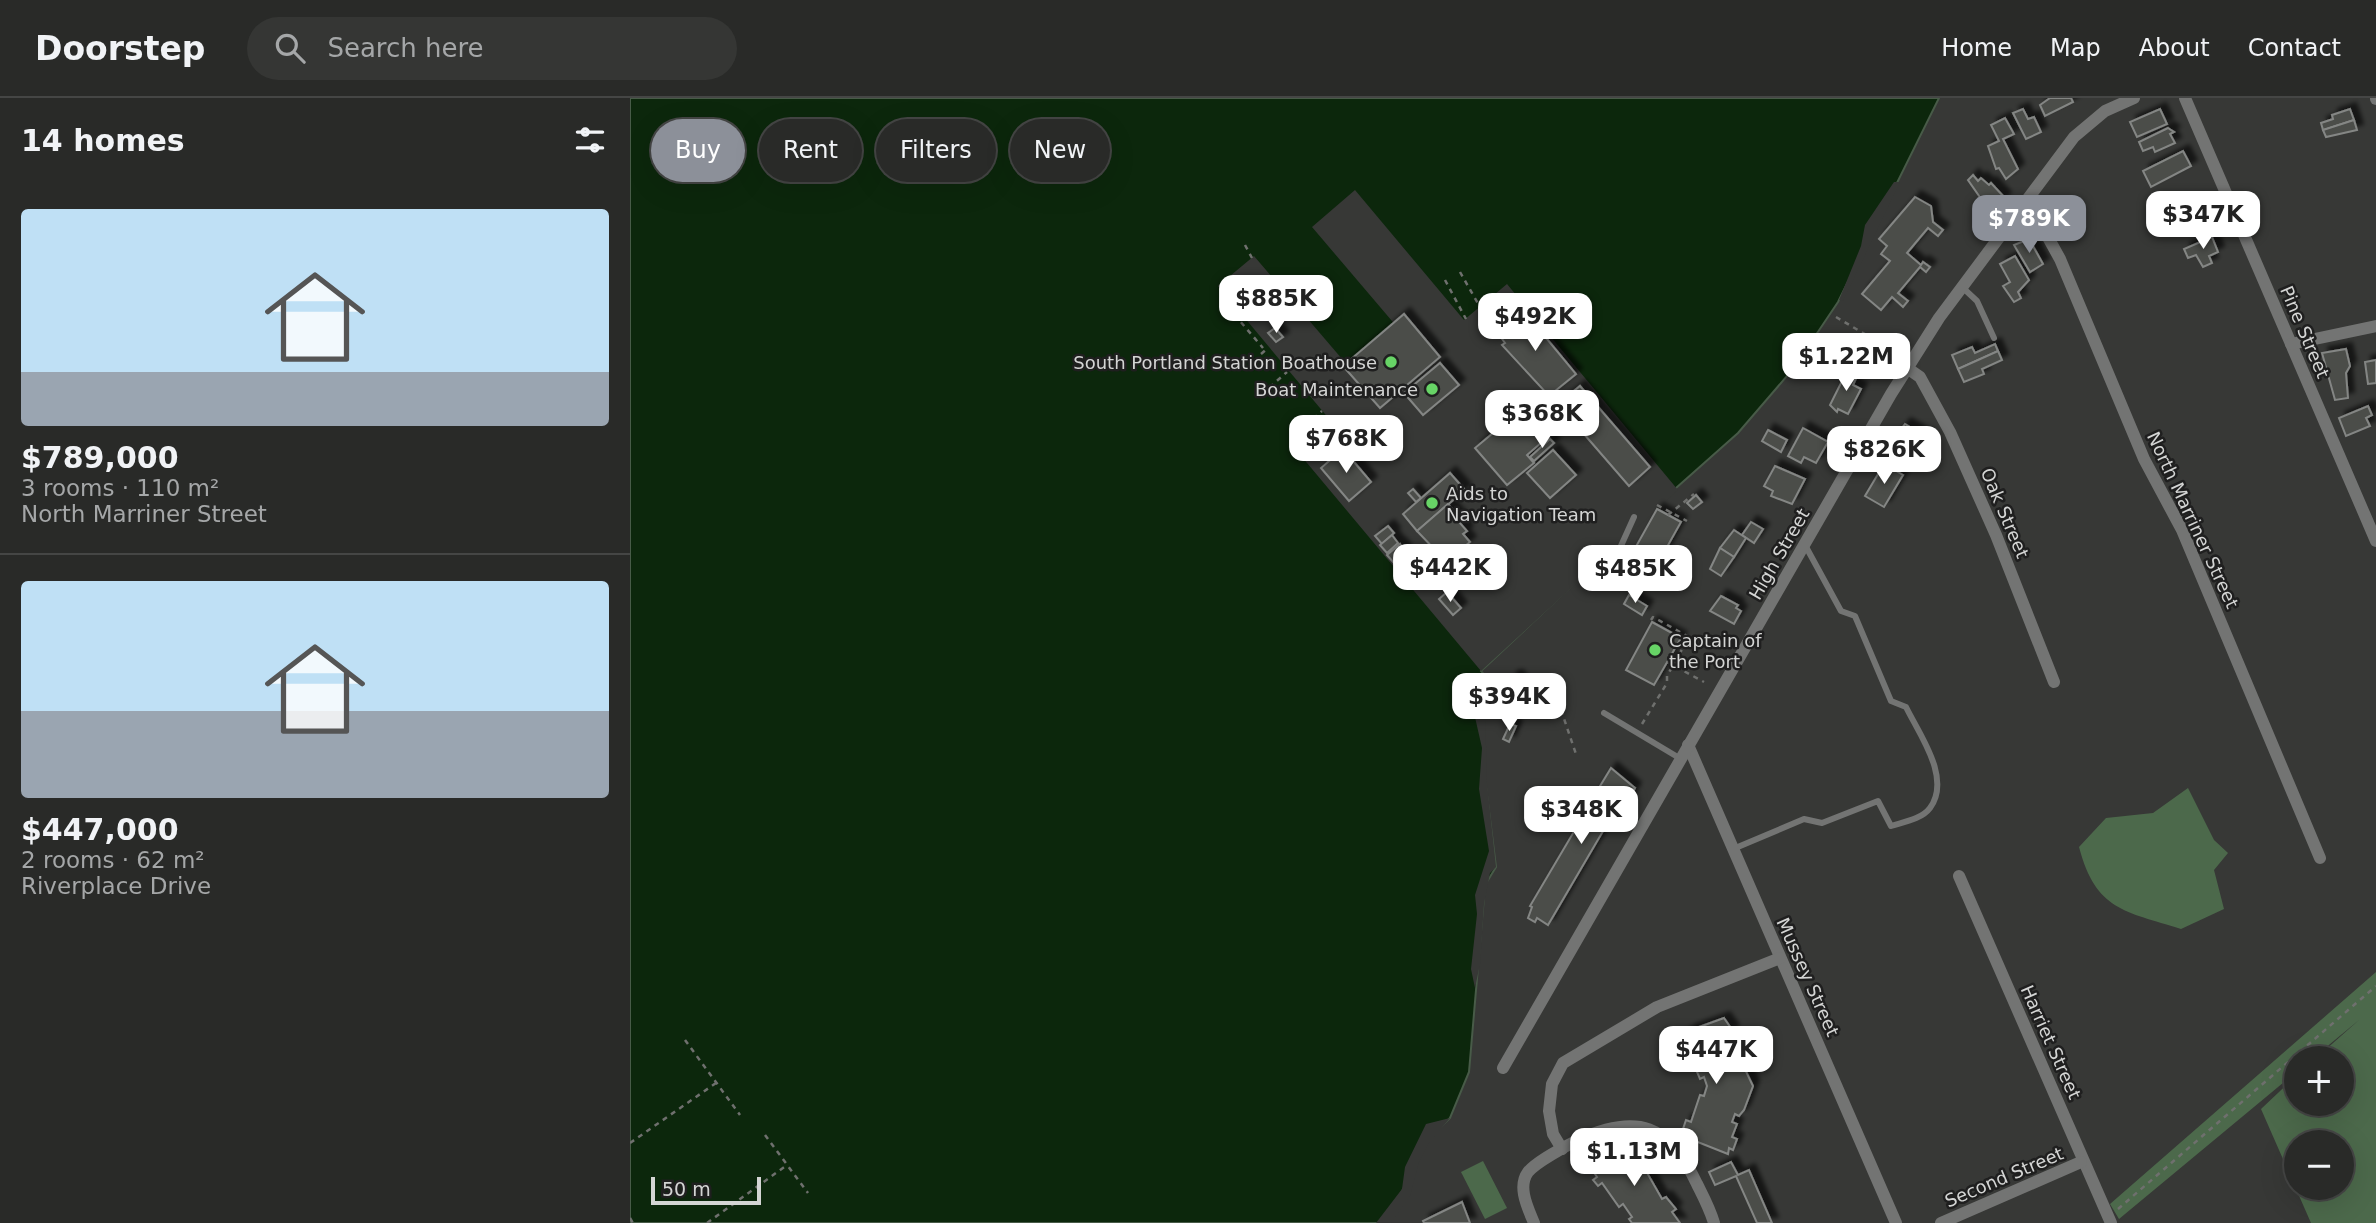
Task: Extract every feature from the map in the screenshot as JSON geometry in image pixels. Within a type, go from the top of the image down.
[{"type":"street","name":"High Street","points":[[1503,1068],[1907,368],[1962,287],[2086,124],[2134,98]]},
{"type":"street","name":"Pine Street","points":[[2185,98],[2376,541]]},
{"type":"street","name":"North Marriner Street","points":[[2024,203],[2039,220],[2060,259],[2144,458],[2182,530],[2320,858]]},
{"type":"street","points":[[2291,344],[2376,326]]},
{"type":"street","name":"Oak Street","points":[[1907,368],[1920,377],[1950,432],[1996,535],[2054,682]]},
{"type":"street","name":"Mussey Street","points":[[1688,745],[1896,1223]]},
{"type":"street","name":"Harriet Street","points":[[1959,876],[2038,1054],[2081,1162],[2114,1217]]},
{"type":"street","points":[[1562,1149],[1553,1134],[1549,1111],[1552,1084],[1563,1063],[1657,1007],[1780,958]]},
{"type":"street","points":[[1534,1223],[1524,1201],[1524,1185],[1528,1172],[1562,1149],[1609,1127],[1626,1125],[1649,1128],[1678,1148],[1714,1223]]},
{"type":"street","name":"Second Street","points":[[1941,1223],[2081,1162]]},
{"type":"lane","points":[[1962,287],[1977,301],[1994,338]]},
{"type":"lane","points":[[1620,548],[1634,517]]},
{"type":"lane","points":[[1733,849],[1804,818],[1822,823],[1878,801],[1891,826],[1917,818],[1930,808],[1935,797],[1938,776],[1906,707],[1891,701],[1855,616],[1842,611],[1805,545]]},
{"type":"lane","points":[[1604,713],[1681,759]]},
{"type":"path","points":[[1245,245],[1252,258]]},
{"type":"path","points":[[1460,272],[1480,307]]},
{"type":"path","points":[[1445,280],[1466,319]]},
{"type":"path","points":[[1228,307],[1267,350],[1261,354]]},
{"type":"path","points":[[1836,317],[1895,352],[1899,345]]},
{"type":"path","points":[[1262,394],[1287,372]]},
{"type":"path","points":[[1291,439],[1322,411]]},
{"type":"path","points":[[1669,513],[1694,494]]},
{"type":"path","points":[[1657,505],[1687,521]]},
{"type":"path","points":[[1642,724],[1667,684],[1673,665],[1689,637],[1653,617],[1651,620]]},
{"type":"path","points":[[1667,662],[1704,682]]},
{"type":"path","points":[[1562,710],[1577,757]]},
{"type":"path","points":[[2114,1217],[2376,986]]},
{"type":"path","points":[[685,1040],[740,1115]]},
{"type":"path","points":[[630,1143],[716,1083]]},
{"type":"path","points":[[765,1135],[808,1193]]},
{"type":"path","points":[[708,1223],[787,1165]]},
{"type":"path","points":[[630,1218],[633,1223]]},
{"type":"shaded area","points":[[630,98],[1939,98],[1838,302],[1793,369],[1738,433],[1481,671],[1492,684],[1481,707],[1485,779],[1496,867],[1485,885],[1469,1072],[1450,1118],[1426,1141],[1387,1223],[630,1223]]},
{"type":"shaded area","points":[[2188,788],[2214,840],[2228,853],[2214,870],[2224,909],[2181,929],[2144,918],[2115,905],[2094,884],[2079,847],[2106,818],[2153,813]]},
{"type":"shaded area","points":[[2376,972],[2376,1223],[2311,1223],[2301,1200],[2354,1200],[2354,1130],[2284,1130],[2284,1161],[2261,1109],[2284,1087],[2284,1116],[2354,1116],[2354,1046],[2330,1046],[2359,1020],[2328,1046],[2291,1046]]},
{"type":"shaded area","points":[[2284,1052],[2284,1082],[2119,1219],[2110,1204]]},
{"type":"shaded area","points":[[1483,1161],[1507,1208],[1485,1219],[1461,1172]]},
{"type":"pier","points":[[1894,182],[1900,182],[1843,301],[1839,300],[1861,246],[1865,225]]},
{"type":"pier","points":[[1355,190],[1464,320],[1507,284],[1678,490],[1481,671],[1302,457],[1335,426],[1218,286],[1254,256],[1378,401],[1426,361],[1312,227]]},
{"type":"pier","points":[[1487,679],[1492,684],[1485,708],[1487,783],[1496,867],[1490,873],[1484,904],[1480,964],[1475,988],[1471,969],[1477,914],[1475,895],[1489,851],[1479,789],[1482,748],[1472,704],[1473,697]]},
{"type":"pier","points":[[1450,1118],[1429,1143],[1419,1162],[1410,1196],[1391,1223],[1376,1223],[1402,1189],[1405,1167],[1426,1124]]},
{"type":"building","points":[[2050,98],[2071,98],[2073,102],[2045,116],[2040,105]]},
{"type":"building","points":[[2023,109],[2028,119],[2034,117],[2041,132],[2026,139],[2013,113]]},
{"type":"building","points":[[2160,109],[2167,124],[2137,137],[2130,122]]},
{"type":"building","points":[[2350,109],[2354,120],[2323,130],[2321,123],[2333,119],[2332,115]]},
{"type":"building","points":[[2005,118],[2014,134],[2003,139],[2018,169],[2006,179],[1999,168],[1996,169],[1988,146],[1999,141],[1991,125]]},
{"type":"building","points":[[2354,120],[2357,130],[2326,137],[2323,130]]},
{"type":"building","points":[[2168,128],[2174,132],[2170,134],[2175,143],[2155,152],[2153,147],[2143,151],[2139,142]]},
{"type":"building","points":[[2183,151],[2191,166],[2151,187],[2143,171]]},
{"type":"building","points":[[1973,175],[1978,181],[1981,178],[1989,185],[1991,183],[2005,198],[1994,208],[1986,200],[1984,203],[1968,180]]},
{"type":"building","points":[[1915,197],[1931,206],[1933,222],[1943,230],[1938,236],[1928,228],[1907,253],[1921,265],[1923,262],[1930,267],[1926,272],[1920,267],[1898,293],[1908,301],[1903,307],[1892,297],[1881,310],[1862,294],[1890,261],[1881,254],[1887,246],[1879,239]]},
{"type":"building","points":[[2198,201],[2207,223],[2176,235],[2171,221],[2188,214],[2185,207]]},
{"type":"building","points":[[2212,237],[2218,252],[2209,256],[2212,263],[2203,267],[2196,255],[2188,258],[2184,249]]},
{"type":"building","points":[[2029,239],[2043,264],[2030,272],[2014,245]]},
{"type":"building","points":[[2015,256],[2029,280],[2018,292],[2021,298],[2014,302],[2003,286],[2010,282],[2000,264]]},
{"type":"building","points":[[1523,310],[1576,374],[1549,396],[1502,345],[1505,343],[1497,332]]},
{"type":"building","name":"South Portland Station Boathouse","points":[[1404,314],[1440,357],[1380,408],[1343,366]]},
{"type":"building","points":[[1275,328],[1283,337],[1276,342],[1268,333]]},
{"type":"building","points":[[1860,343],[1886,358],[1878,372],[1852,357]]},
{"type":"building","points":[[1995,344],[1998,351],[1958,369],[1952,355],[1972,347],[1975,353]]},
{"type":"building","points":[[2346,349],[2350,366],[2346,373],[2348,398],[2335,400],[2322,353]]},
{"type":"building","points":[[1998,351],[2002,360],[1982,369],[1984,374],[1964,382],[1958,369]]},
{"type":"building","points":[[2376,360],[2376,383],[2368,384],[2365,362]]},
{"type":"building","name":"Boat Maintenance","points":[[1440,363],[1459,385],[1423,415],[1404,393]]},
{"type":"building","points":[[1847,368],[1858,374],[1853,385],[1861,389],[1848,414],[1838,409],[1837,412],[1830,405],[1843,379],[1849,382],[1850,379],[1843,376]]},
{"type":"building","points":[[1580,386],[1650,467],[1629,486],[1558,404]]},
{"type":"building","points":[[2368,406],[2372,415],[2366,418],[2370,426],[2346,436],[2339,418]]},
{"type":"building","points":[[1517,413],[1542,442],[1527,455],[1534,463],[1507,485],[1475,448]]},
{"type":"building","points":[[1905,424],[1927,437],[1916,456],[1892,441]]},
{"type":"building","points":[[1803,428],[1828,442],[1816,463],[1804,457],[1801,463],[1788,456]]},
{"type":"building","points":[[1768,430],[1787,440],[1781,452],[1762,441]]},
{"type":"building","points":[[1550,439],[1554,443],[1534,461],[1530,457]]},
{"type":"building","points":[[1343,449],[1371,482],[1349,501],[1321,468]]},
{"type":"building","points":[[1553,450],[1576,475],[1550,498],[1527,473]]},
{"type":"building","points":[[1884,464],[1903,475],[1884,507],[1865,496]]},
{"type":"building","points":[[1775,466],[1805,479],[1792,504],[1771,496],[1773,491],[1764,486]]},
{"type":"building","name":"Aids to Navigation Team","points":[[1450,473],[1465,490],[1417,531],[1403,514]]},
{"type":"building","points":[[1413,489],[1421,498],[1416,502],[1408,493]]},
{"type":"building","points":[[1696,495],[1702,502],[1693,509],[1687,503]]},
{"type":"building","points":[[1448,504],[1462,520],[1459,522],[1467,531],[1463,534],[1470,542],[1449,559],[1442,551],[1439,554],[1417,531]]},
{"type":"building","points":[[1657,509],[1681,522],[1648,581],[1624,568]]},
{"type":"building","points":[[1751,522],[1763,529],[1754,543],[1742,535]]},
{"type":"building","points":[[1388,526],[1394,533],[1382,544],[1375,536]]},
{"type":"building","points":[[1734,530],[1746,538],[1734,557],[1720,548]]},
{"type":"building","points":[[1392,535],[1398,543],[1387,553],[1380,545]]},
{"type":"building","points":[[1400,544],[1406,552],[1394,563],[1387,555]]},
{"type":"building","points":[[1720,548],[1734,557],[1721,576],[1710,569]]},
{"type":"building","points":[[1447,592],[1461,608],[1453,615],[1439,599]]},
{"type":"building","points":[[1629,595],[1647,606],[1642,615],[1624,604]]},
{"type":"building","points":[[1721,596],[1738,605],[1736,608],[1741,611],[1734,624],[1710,611]]},
{"type":"building","name":"Captain of the Port","points":[[1652,622],[1681,638],[1654,685],[1626,670]]},
{"type":"building","points":[[1517,676],[1521,681],[1519,686],[1513,687],[1509,683],[1512,677]]},
{"type":"building","points":[[1510,724],[1516,726],[1509,742],[1503,739]]},
{"type":"building","points":[[1611,768],[1635,788],[1619,817],[1613,814],[1548,925],[1537,918],[1535,922],[1528,918],[1532,907],[1530,906],[1582,818],[1586,820],[1595,804],[1591,801]]},
{"type":"building","points":[[1724,1018],[1733,1031],[1728,1033],[1734,1046],[1730,1049],[1734,1058],[1737,1057],[1742,1063],[1753,1086],[1744,1110],[1739,1116],[1735,1114],[1732,1122],[1737,1124],[1732,1137],[1737,1139],[1733,1150],[1729,1148],[1728,1154],[1685,1137],[1688,1131],[1683,1129],[1686,1120],[1691,1122],[1700,1095],[1704,1096],[1707,1086],[1704,1077],[1700,1079],[1689,1053],[1683,1055],[1679,1045],[1684,1043],[1681,1036],[1691,1030]]},
{"type":"building","points":[[1630,1145],[1642,1155],[1638,1157],[1662,1199],[1666,1197],[1676,1209],[1672,1212],[1680,1223],[1632,1223],[1629,1219],[1632,1217],[1623,1204],[1619,1207],[1602,1183],[1598,1186],[1593,1180],[1597,1177],[1593,1171],[1604,1164],[1602,1161]]},
{"type":"building","points":[[1731,1162],[1738,1175],[1749,1170],[1772,1223],[1757,1223],[1736,1176],[1715,1185],[1709,1172]]},
{"type":"building","points":[[1462,1202],[1470,1223],[1424,1223],[1423,1221]]},
{"type":"place","name":"South Portland Station Boathouse","points":[[1391,362]]},
{"type":"place","name":"Boat Maintenance","points":[[1432,389]]},
{"type":"place","name":"Aids to Navigation Team","points":[[1432,503]]},
{"type":"place","name":"Captain of the Port","points":[[1655,650]]}]
